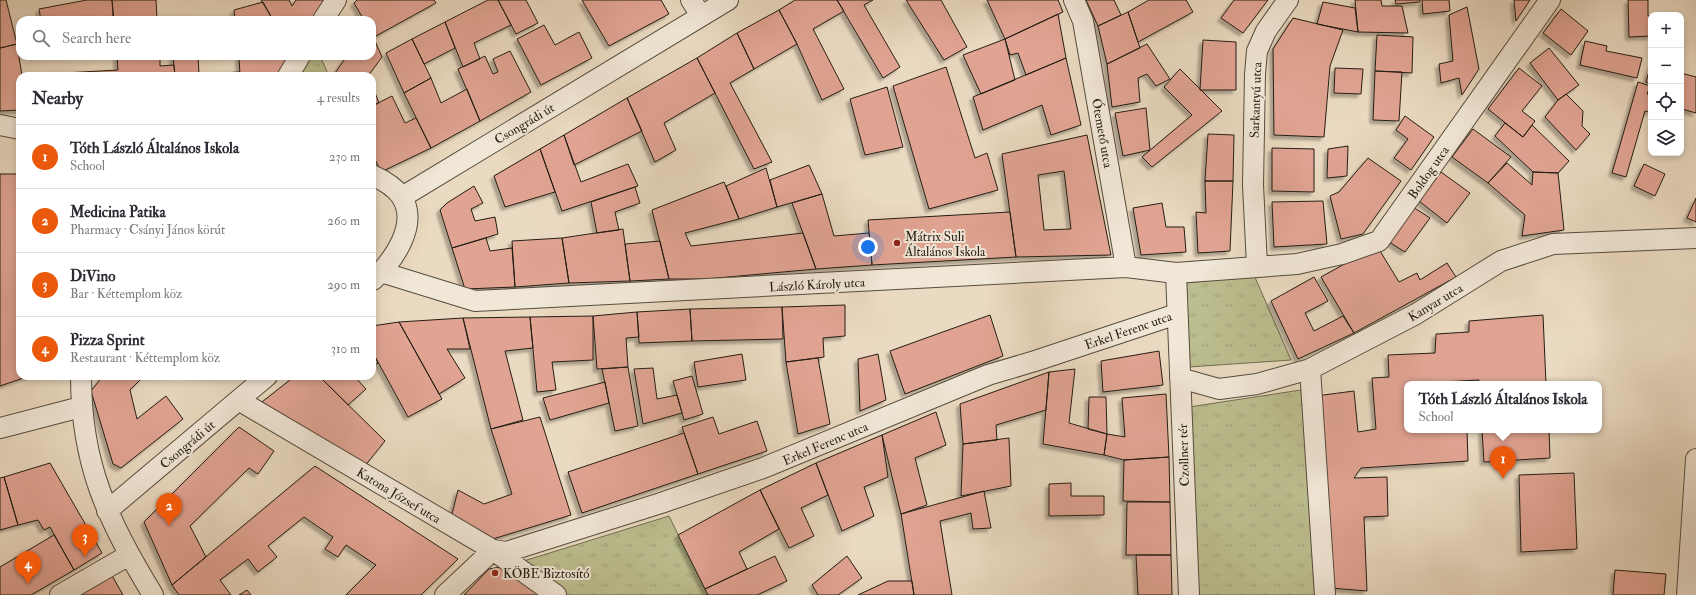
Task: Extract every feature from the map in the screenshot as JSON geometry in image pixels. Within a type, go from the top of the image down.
[{"type":"street","points":[[326,16],[336,0]]},
{"type":"street","name":"Csongrádi út","points":[[402,197],[696,8],[728,0]]},
{"type":"street","name":"Ótemető utca","points":[[1074,0],[1083,21],[1126,268]]},
{"type":"street","name":"Sarkantyú utca","points":[[1257,266],[1253,185],[1255,74],[1257,51],[1266,31],[1288,0]]},
{"type":"street","name":"Boldog utca","points":[[1257,266],[1297,264],[1342,254],[1380,241],[1550,0]]},
{"type":"street","points":[[290,72],[298,60]]},
{"type":"street","points":[[0,125],[16,127]]},
{"type":"street","points":[[376,177],[390,184],[402,197],[407,214],[403,236],[391,261],[376,276]]},
{"type":"street","name":"Kanyar utca","points":[[1180,378],[1219,389],[1257,384],[1310,368],[1416,314],[1500,261],[1553,244],[1696,238]]},
{"type":"street","name":"László Károly utca","points":[[376,276],[474,302],[1126,268],[1176,273],[1257,266]]},
{"type":"street","name":"Erkel Ferenc utca","points":[[492,550],[506,552],[654,506],[763,468],[988,375],[1177,314],[1176,273]]},
{"type":"street","name":"Czollner tér","points":[[1177,314],[1189,595]]},
{"type":"street","points":[[1310,368],[1325,595]]},
{"type":"street","points":[[81,380],[81,407],[88,454],[107,511],[129,555],[153,595]]},
{"type":"street","name":"Csongrádi út","points":[[107,511],[240,401],[263,380]]},
{"type":"street","name":"Katona József utca","points":[[240,401],[492,550],[556,595]]},
{"type":"street","points":[[0,428],[81,407]]},
{"type":"street","points":[[1687,595],[1696,459]]},
{"type":"street","points":[[445,595],[492,550]]},
{"type":"street","points":[[60,595],[129,555]]},
{"type":"green space","points":[[308,60],[322,60],[327,72],[300,72]]},
{"type":"green space","points":[[1254,275],[1291,360],[1189,367],[1186,283]]},
{"type":"green space","points":[[1301,390],[1318,595],[1196,595],[1189,407]]},
{"type":"green space","points":[[669,516],[708,595],[554,595],[514,564]]},
{"type":"building","points":[[0,0],[6,0],[16,44],[0,48]]},
{"type":"building","points":[[87,0],[112,0],[113,16],[40,16],[39,9]]},
{"type":"building","points":[[112,0],[156,0],[157,16],[114,16]]},
{"type":"building","points":[[261,0],[289,0],[292,6],[296,0],[324,0],[314,16],[271,16]]},
{"type":"building","points":[[357,0],[434,0],[436,3],[376,36],[376,16],[362,16],[354,3]]},
{"type":"building","points":[[488,0],[498,0],[511,25],[474,43],[480,59],[463,67],[445,22]]},
{"type":"building","points":[[498,0],[526,0],[538,23],[516,34]]},
{"type":"building","points":[[582,0],[661,0],[669,14],[609,46]]},
{"type":"building","points":[[795,0],[837,0],[844,11],[813,29],[844,89],[822,100],[797,44],[779,10]]},
{"type":"building","points":[[837,0],[873,0],[864,5],[900,67],[883,78]]},
{"type":"building","points":[[906,0],[941,0],[967,47],[944,60]]},
{"type":"building","points":[[987,0],[1058,0],[1063,12],[1005,39]]},
{"type":"building","points":[[1086,0],[1114,0],[1121,15],[1098,26]]},
{"type":"building","points":[[1149,0],[1186,0],[1193,12],[1138,42],[1128,12]]},
{"type":"building","points":[[1234,0],[1268,0],[1243,33],[1221,18]]},
{"type":"building","points":[[1355,0],[1381,0],[1382,6],[1402,6],[1408,33],[1358,32]]},
{"type":"building","points":[[1395,0],[1420,0],[1420,2],[1396,4]]},
{"type":"building","points":[[1422,0],[1449,0],[1450,11],[1423,14]]},
{"type":"building","points":[[1514,0],[1530,0],[1516,21]]},
{"type":"building","points":[[1628,0],[1648,0],[1648,36],[1629,37]]},
{"type":"building","points":[[263,2],[271,16],[235,16],[234,10]]},
{"type":"building","points":[[1323,2],[1355,8],[1358,32],[1317,24]]},
{"type":"building","points":[[1467,7],[1479,69],[1462,95],[1459,78],[1441,83],[1439,64],[1453,61],[1449,15]]},
{"type":"building","points":[[1561,9],[1588,31],[1571,55],[1543,33]]},
{"type":"building","points":[[779,10],[797,44],[754,69],[737,33]]},
{"type":"building","points":[[1128,12],[1140,48],[1107,64],[1098,26]]},
{"type":"building","points":[[1058,14],[1066,58],[1026,75],[1018,53],[1010,55],[1005,39]]},
{"type":"building","points":[[1293,18],[1343,30],[1330,66],[1324,137],[1274,135],[1273,49]]},
{"type":"building","points":[[445,22],[455,48],[424,64],[412,39]]},
{"type":"building","points":[[544,25],[555,45],[579,32],[592,58],[541,85],[517,39]]},
{"type":"building","points":[[737,33],[754,69],[730,83],[772,162],[754,169],[697,58]]},
{"type":"building","points":[[1377,35],[1413,37],[1412,73],[1375,71]]},
{"type":"building","points":[[412,39],[431,78],[404,93],[386,53]]},
{"type":"building","points":[[1005,39],[1015,80],[981,94],[963,55]]},
{"type":"building","points":[[1203,40],[1236,42],[1236,90],[1200,90]]},
{"type":"building","points":[[1585,41],[1607,46],[1606,51],[1642,58],[1637,78],[1580,65]]},
{"type":"building","points":[[376,43],[382,57],[371,72],[336,72],[344,60],[376,60]]},
{"type":"building","points":[[16,44],[16,60],[20,60],[21,72],[16,72],[16,110],[0,111],[0,48]]},
{"type":"building","points":[[1147,44],[1170,79],[1156,86],[1147,74],[1138,78],[1140,102],[1112,107],[1107,64]]},
{"type":"building","points":[[1549,48],[1579,85],[1558,100],[1530,63]]},
{"type":"building","points":[[510,51],[531,92],[480,121],[458,69],[485,56],[493,74],[498,72],[493,59]]},
{"type":"building","points":[[697,58],[715,93],[664,123],[676,150],[655,162],[627,98]]},
{"type":"building","points":[[1066,58],[1081,125],[1051,135],[1042,105],[983,130],[973,97]]},
{"type":"building","points":[[117,60],[160,60],[160,66],[174,65],[175,72],[82,72],[118,70]]},
{"type":"building","points":[[173,60],[198,60],[199,72],[175,72]]},
{"type":"building","points":[[239,60],[288,60],[281,72],[240,72]]},
{"type":"building","points":[[946,67],[975,158],[987,153],[998,190],[929,209],[893,86]]},
{"type":"building","points":[[1335,68],[1363,69],[1361,94],[1334,93]]},
{"type":"building","points":[[1519,68],[1542,86],[1522,111],[1535,121],[1523,137],[1488,109]]},
{"type":"building","points":[[1180,69],[1222,111],[1152,167],[1142,157],[1192,115],[1164,87]]},
{"type":"building","points":[[1375,71],[1402,72],[1399,121],[1373,120]]},
{"type":"building","points":[[1684,74],[1696,77],[1696,113],[1684,110]]},
{"type":"building","points":[[431,78],[441,103],[467,89],[480,121],[431,148],[404,93]]},
{"type":"building","points":[[1638,82],[1648,85],[1648,112],[1645,111],[1626,177],[1612,173]]},
{"type":"building","points":[[887,87],[903,147],[865,155],[850,99]]},
{"type":"building","points":[[1566,94],[1583,111],[1582,126],[1590,134],[1576,150],[1545,117],[1558,100]]},
{"type":"building","points":[[376,95],[379,103],[376,104]]},
{"type":"building","points":[[392,96],[405,123],[416,118],[431,148],[381,172],[376,161],[376,104]]},
{"type":"building","points":[[627,98],[642,131],[574,165],[564,135]]},
{"type":"building","points":[[1146,108],[1150,150],[1123,156],[1115,113]]},
{"type":"building","points":[[1405,116],[1434,137],[1411,170],[1394,158],[1408,139],[1396,130]]},
{"type":"building","points":[[1505,123],[1523,137],[1532,125],[1569,161],[1558,173],[1533,172],[1495,136]]},
{"type":"building","points":[[1473,129],[1511,157],[1488,183],[1452,157]]},
{"type":"building","points":[[1208,134],[1234,135],[1233,181],[1205,181]]},
{"type":"building","points":[[564,135],[581,182],[628,164],[638,186],[562,211],[540,149]]},
{"type":"building","points":[[1087,135],[1111,255],[1016,257],[1002,154]],"holes":[[[1064,171],[1071,229],[1044,230],[1038,175]]]},
{"type":"building","points":[[1348,146],[1347,176],[1327,178],[1328,149]]},
{"type":"building","points":[[1272,148],[1314,149],[1314,192],[1272,191]]},
{"type":"building","points":[[540,149],[555,192],[505,207],[494,176]]},
{"type":"building","points":[[1368,158],[1401,181],[1363,234],[1341,239],[1330,196],[1339,192]]},
{"type":"building","points":[[1507,163],[1532,185],[1533,172],[1558,173],[1564,230],[1522,236],[1525,215],[1488,183]]},
{"type":"building","points":[[1644,164],[1665,174],[1655,196],[1634,186]]},
{"type":"building","points":[[809,165],[822,194],[777,207],[770,180]]},
{"type":"building","points":[[766,168],[777,207],[739,219],[726,186]]},
{"type":"building","points":[[1441,172],[1470,193],[1447,223],[1419,201]]},
{"type":"building","points":[[0,174],[16,174],[16,380],[17,380],[0,386]]},
{"type":"building","points":[[1205,181],[1233,181],[1230,251],[1198,253],[1196,212],[1206,213]]},
{"type":"building","points":[[724,182],[739,219],[685,233],[691,246],[803,233],[816,269],[706,279],[669,279],[652,210]]},
{"type":"building","points":[[474,186],[483,203],[471,209],[475,221],[495,217],[498,234],[452,248],[440,210],[447,203]]},
{"type":"building","points":[[635,187],[640,203],[615,212],[619,230],[597,233],[591,202]]},
{"type":"building","points":[[822,194],[834,236],[869,233],[872,265],[816,269],[792,203]]},
{"type":"building","points":[[1696,198],[1696,222],[1687,218]]},
{"type":"building","points":[[1323,201],[1327,244],[1274,247],[1272,202]]},
{"type":"building","points":[[1162,203],[1166,227],[1184,227],[1186,252],[1141,255],[1133,208]]},
{"type":"building","points":[[1413,207],[1430,218],[1405,252],[1389,242]]},
{"type":"building","points":[[1010,212],[1016,257],[872,265],[868,220]]},
{"type":"building","points":[[623,229],[630,281],[569,283],[562,238]]},
{"type":"building","points":[[486,238],[490,251],[512,248],[515,287],[465,289],[452,248]]},
{"type":"building","points":[[562,238],[569,283],[515,287],[512,241]]},
{"type":"building","points":[[660,241],[669,279],[630,281],[625,244]]},
{"type":"building","points":[[1377,246],[1399,282],[1417,273],[1420,280],[1447,263],[1456,277],[1354,333],[1321,277]]},
{"type":"building","points":[[1314,277],[1328,301],[1305,313],[1314,331],[1343,316],[1354,333],[1298,359],[1271,301]]},
{"type":"building","points":[[845,305],[845,336],[823,338],[824,357],[786,362],[782,307]]},
{"type":"building","points":[[782,307],[783,339],[692,341],[690,309]]},
{"type":"building","points":[[690,309],[692,341],[639,343],[637,312]]},
{"type":"building","points":[[637,312],[639,337],[626,338],[628,367],[597,369],[593,316]]},
{"type":"building","points":[[990,315],[1003,356],[905,394],[890,351]]},
{"type":"building","points":[[1543,315],[1546,381],[1404,381],[1404,433],[1467,433],[1468,461],[1361,468],[1354,478],[1387,477],[1388,516],[1364,517],[1367,591],[1331,588],[1316,396],[1354,391],[1358,432],[1376,429],[1372,378],[1389,377],[1388,355],[1435,353],[1436,334],[1469,332],[1469,321]]},
{"type":"building","points":[[593,316],[593,360],[552,362],[556,390],[537,392],[530,317]]},
{"type":"building","points":[[530,317],[533,348],[505,351],[523,420],[491,429],[463,318]]},
{"type":"building","points":[[463,318],[470,349],[447,349],[465,378],[439,394],[399,322]]},
{"type":"building","points":[[399,322],[442,399],[408,417],[376,358],[376,325]]},
{"type":"building","points":[[1159,351],[1163,385],[1103,392],[1101,361]]},
{"type":"building","points":[[742,354],[746,380],[698,387],[694,362]]},
{"type":"building","points":[[878,354],[886,400],[860,411],[858,359]]},
{"type":"building","points":[[818,358],[830,424],[798,434],[786,362]]},
{"type":"building","points":[[628,367],[638,426],[615,431],[602,369]]},
{"type":"building","points":[[653,368],[657,399],[677,395],[682,413],[643,424],[634,369]]},
{"type":"building","points":[[1075,369],[1069,423],[1107,434],[1104,455],[1043,444],[1049,372]]},
{"type":"building","points":[[1049,372],[1046,410],[996,425],[997,440],[963,444],[960,404]]},
{"type":"building","points":[[692,376],[703,414],[684,420],[673,381]]},
{"type":"building","points":[[100,380],[140,380],[130,390],[137,419],[166,396],[183,419],[121,468],[113,464],[91,391]]},
{"type":"building","points":[[290,380],[323,380],[385,441],[364,467],[262,402]]},
{"type":"building","points":[[323,380],[358,380],[366,389],[348,405]]},
{"type":"building","points":[[605,382],[609,403],[550,420],[543,398]]},
{"type":"building","points":[[1166,394],[1169,457],[1124,460],[1104,455],[1107,434],[1125,437],[1122,398]]},
{"type":"building","points":[[1089,397],[1106,397],[1107,434],[1088,429]]},
{"type":"building","points":[[936,412],[946,445],[915,458],[927,505],[901,514],[882,435]]},
{"type":"building","points":[[540,417],[571,515],[483,542],[450,522],[458,490],[484,504],[512,494],[491,429]]},
{"type":"building","points":[[713,417],[719,434],[757,421],[767,451],[698,474],[682,427]]},
{"type":"building","points":[[239,427],[274,451],[258,474],[249,468],[190,526],[206,557],[172,585],[144,522]]},
{"type":"building","points":[[684,433],[698,474],[582,513],[568,472]]},
{"type":"building","points":[[1482,433],[1549,433],[1550,458],[1484,462]]},
{"type":"building","points":[[882,435],[888,477],[864,487],[874,516],[842,531],[816,463]]},
{"type":"building","points":[[1009,438],[1011,486],[961,496],[963,444]]},
{"type":"building","points":[[1169,457],[1170,502],[1123,501],[1124,460]]},
{"type":"building","points":[[50,463],[102,553],[74,570],[50,527],[44,530],[38,520],[18,525],[4,477]]},
{"type":"building","points":[[816,463],[828,495],[801,508],[814,536],[789,548],[760,490]]},
{"type":"building","points":[[315,466],[458,559],[421,595],[346,595],[376,565],[346,545],[338,557],[325,549],[333,537],[304,517],[268,546],[277,557],[258,572],[248,559],[220,580],[231,595],[179,595],[172,585]]},
{"type":"building","points":[[1574,473],[1577,549],[1521,552],[1519,475]]},
{"type":"building","points":[[4,477],[18,525],[0,530],[0,478]]},
{"type":"building","points":[[1071,483],[1071,496],[1104,496],[1104,515],[1049,516],[1049,484]]},
{"type":"building","points":[[760,490],[779,529],[739,552],[747,569],[705,589],[678,535]]},
{"type":"building","points":[[984,491],[991,528],[973,529],[971,513],[940,521],[952,595],[914,595],[901,514]]},
{"type":"building","points":[[1127,502],[1170,502],[1171,555],[1126,555]]},
{"type":"building","points":[[54,535],[74,570],[31,595],[0,595],[0,567]]},
{"type":"building","points":[[1136,555],[1171,555],[1172,595],[1138,595]]},
{"type":"building","points":[[775,556],[787,581],[757,595],[708,595],[705,589]]},
{"type":"building","points":[[847,556],[862,578],[838,595],[818,595],[812,585]]},
{"type":"building","points":[[500,567],[543,595],[464,595],[489,569]]},
{"type":"building","points":[[1615,570],[1666,574],[1664,595],[1613,595]]},
{"type":"building","points":[[110,572],[123,595],[71,595]]},
{"type":"building","points":[[888,581],[912,581],[914,595],[858,595]]},
{"type":"building","points":[[247,590],[251,595],[239,595]]},
{"type":"place","name":"Mátrix Suli Általános Iskola","points":[[897,243]]},
{"type":"place","name":"Tóth László Általános Iskola","points":[[1503,479]]},
{"type":"place","name":"Medicina Patika","points":[[169,526]]},
{"type":"place","name":"DiVino","points":[[85,557]]},
{"type":"place","name":"KÖBE Biztosító","points":[[495,573]]},
{"type":"place","name":"Pizza Sprint","points":[[28,584]]}]
